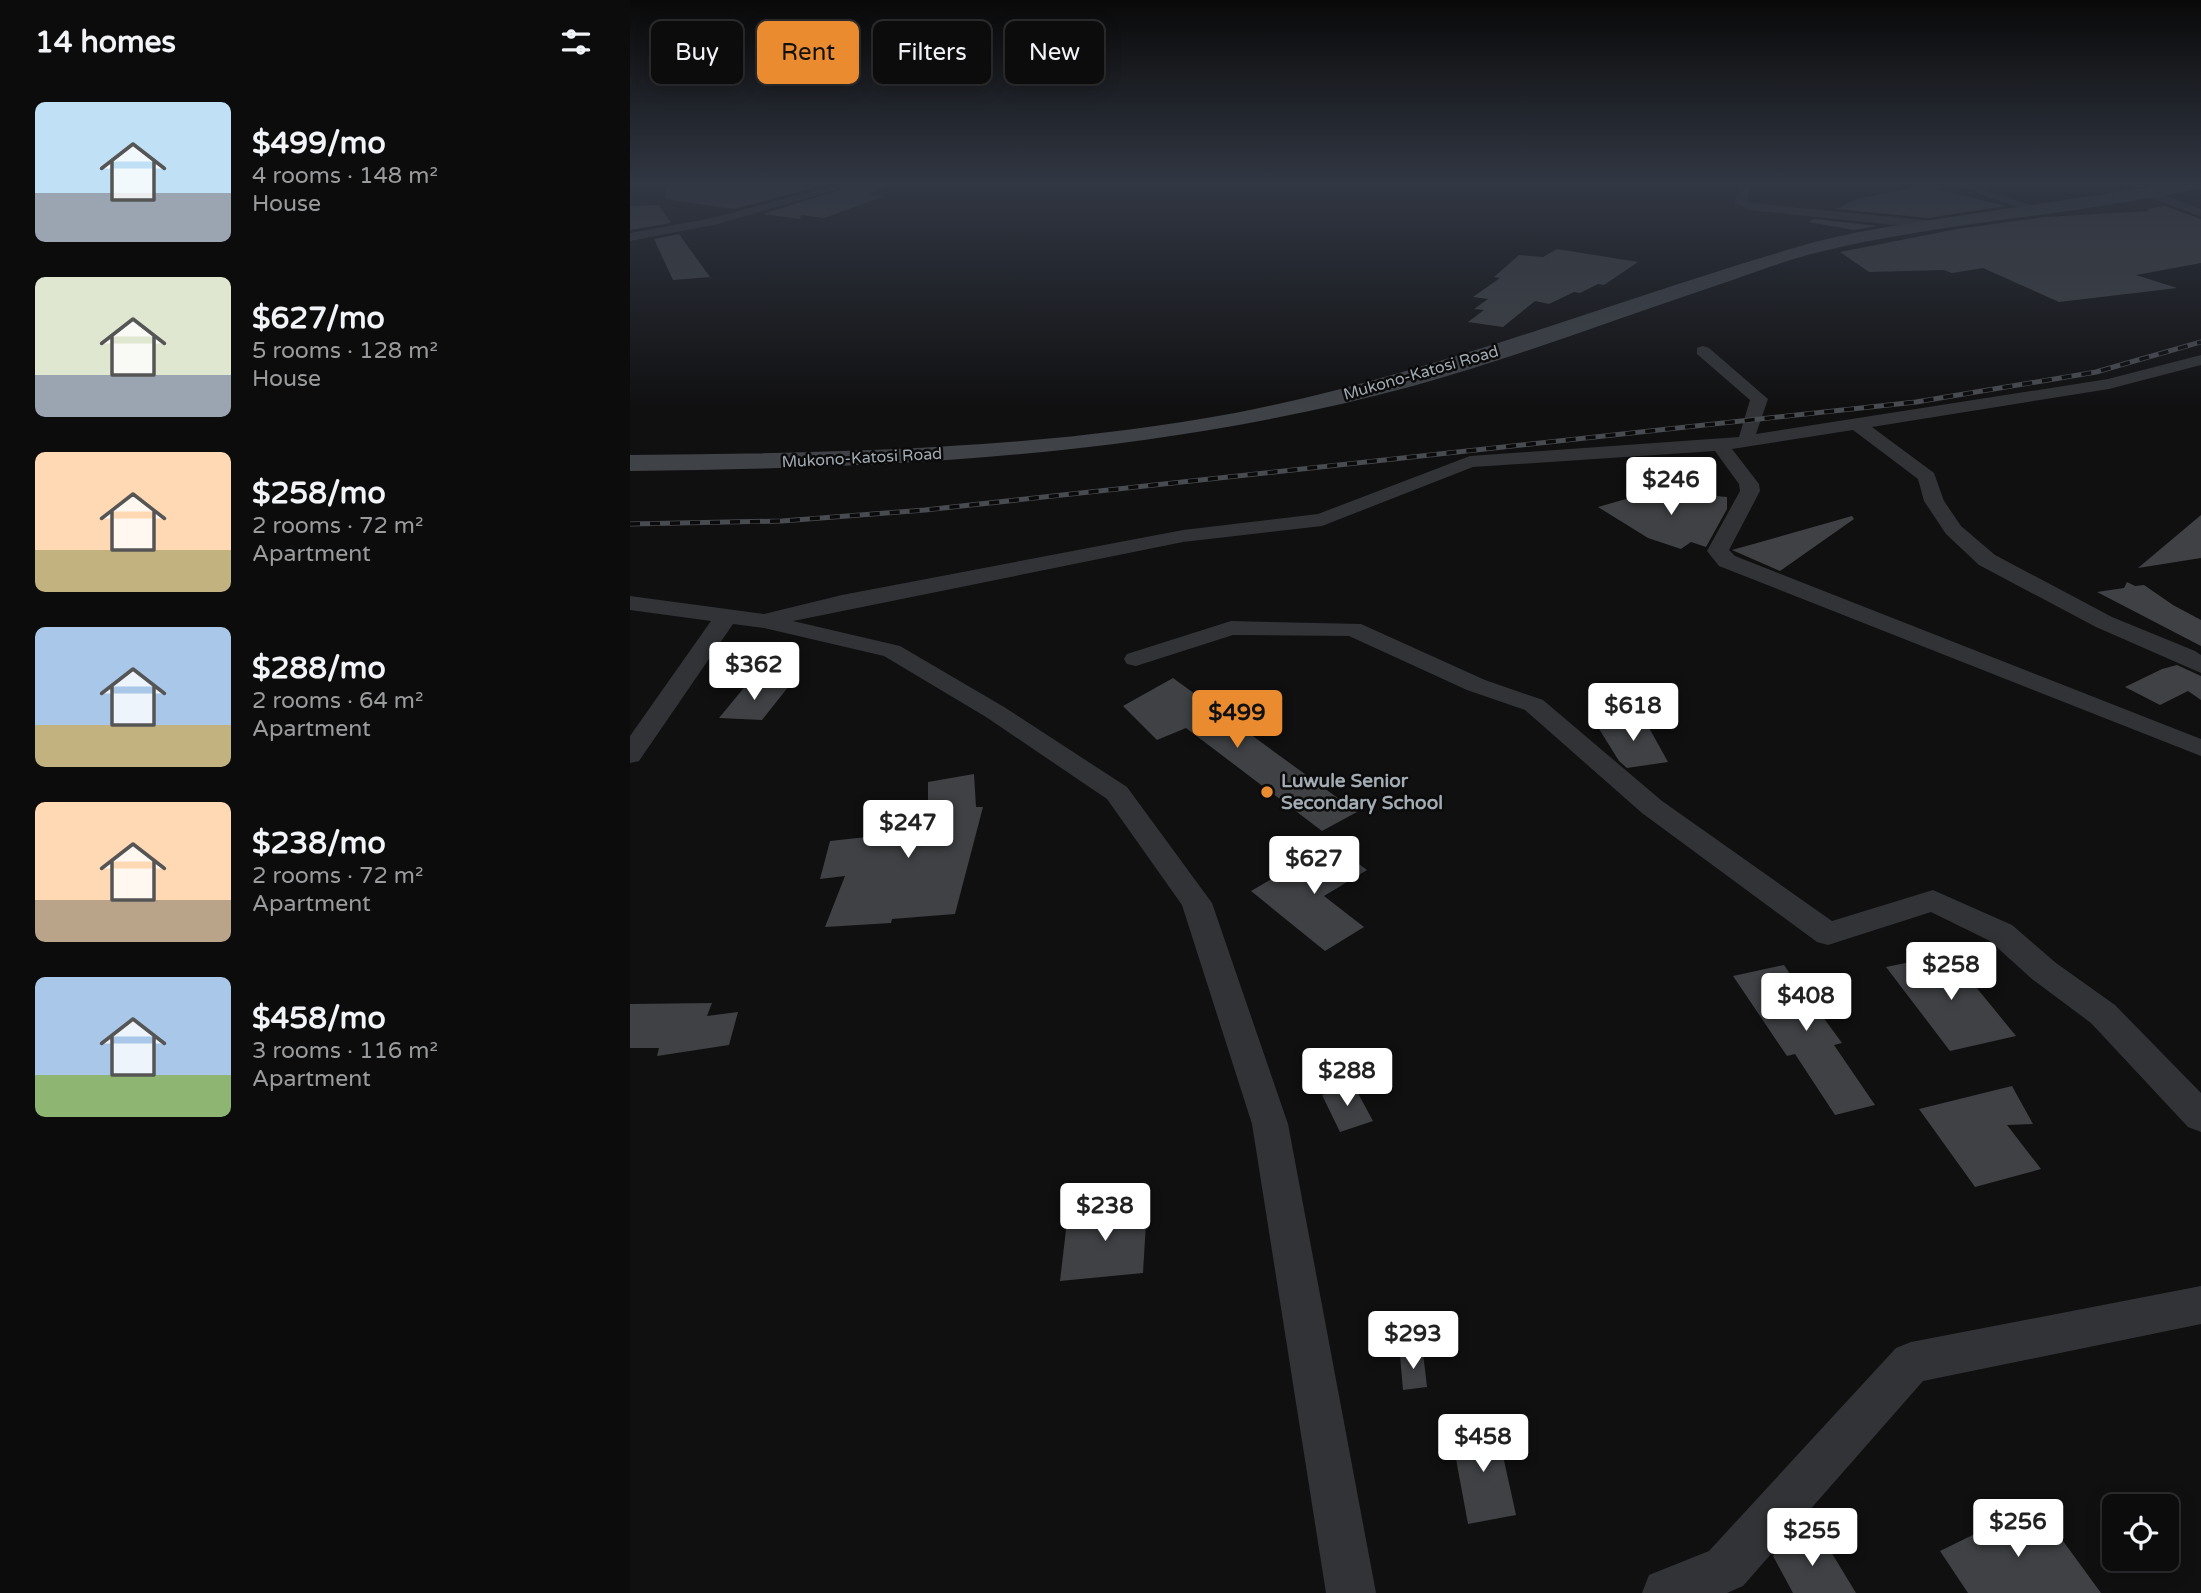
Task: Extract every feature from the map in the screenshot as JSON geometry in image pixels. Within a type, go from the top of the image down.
[{"type":"main road","name":"Mukono-Katosi Road","points":[[630,463],[826,461],[963,453],[1097,440],[1234,420],[1408,380],[1777,259]]},
{"type":"street","points":[[1703,351],[1759,399],[1747,433],[1749,440]]},
{"type":"street","points":[[764,621],[842,602],[1183,536],[1322,520],[1470,462],[1720,445],[2109,384],[2201,360]]},
{"type":"street","points":[[2167,369],[2201,374]]},
{"type":"street","points":[[1857,424],[1927,477],[1934,500],[1954,530],[1987,560],[2104,622],[2186,656],[2201,666]]},
{"type":"street","points":[[1720,445],[1749,484],[1750,491],[1718,551],[1727,561],[2201,748]]},
{"type":"street","points":[[630,603],[764,621],[892,650],[995,712],[1117,793],[1197,903],[1270,1124],[1351,1593]]},
{"type":"street","points":[[630,755],[727,615]]},
{"type":"street","points":[[1136,659],[1231,628],[1353,629],[1476,685],[1534,705],[1652,807],[1828,934],[1933,900],[2001,933],[2044,971],[2103,1014],[2201,1117]]},
{"type":"street","points":[[1667,1593],[1726,1569],[1911,1363],[2201,1305]]},
{"type":"building","points":[[663,259],[697,259],[710,277],[673,280]]},
{"type":"building","points":[[1514,259],[1621,259],[1638,262],[1604,285],[1598,284],[1580,293],[1574,292],[1549,304],[1535,301],[1503,327],[1468,322],[1484,310],[1474,309],[1488,299],[1473,297],[1500,278],[1494,277]]},
{"type":"building","points":[[1851,259],[2201,259],[2201,263],[2136,275],[2177,288],[2059,302],[1983,268],[1952,273],[1944,270],[1869,272]]},
{"type":"building","points":[[1661,489],[1665,495],[1680,493],[1727,497],[1727,509],[1706,547],[1691,542],[1681,549],[1648,538],[1598,507]]},
{"type":"building","points":[[2201,515],[2201,558],[2138,568]]},
{"type":"building","points":[[1852,516],[1854,519],[1780,571],[1732,550]]},
{"type":"building","points":[[2127,582],[2135,586],[2144,585],[2201,620],[2201,646],[2097,592],[2124,588]]},
{"type":"building","points":[[2177,665],[2201,676],[2201,700],[2188,691],[2160,705],[2125,687],[2162,669]]},
{"type":"building","points":[[1173,678],[1357,812],[1322,831],[1186,728],[1157,740],[1123,706]]},
{"type":"building","points":[[747,684],[789,686],[762,720],[719,718]]},
{"type":"building","points":[[1643,717],[1668,762],[1627,768],[1619,761],[1596,724]]},
{"type":"building","points":[[974,774],[976,807],[983,807],[955,914],[892,919],[891,923],[825,927],[845,876],[820,879],[830,841],[876,836],[886,811],[928,809],[928,782]]},
{"type":"building","points":[[1332,844],[1367,870],[1324,896],[1364,927],[1325,951],[1251,891]]},
{"type":"building","points":[[1949,954],[2016,1036],[1950,1051],[1886,967]]},
{"type":"building","points":[[1784,965],[1805,996],[1833,990],[1849,1011],[1823,1017],[1842,1043],[1834,1045],[1875,1105],[1835,1115],[1795,1054],[1787,1056],[1733,976]]},
{"type":"building","points":[[712,1003],[707,1016],[738,1012],[729,1045],[657,1056],[659,1048],[630,1048],[630,1004]]},
{"type":"building","points":[[1353,1084],[1373,1121],[1340,1132],[1322,1095]]},
{"type":"building","points":[[2012,1086],[2033,1124],[2007,1125],[2041,1169],[1975,1187],[1919,1109]]},
{"type":"building","points":[[1147,1205],[1143,1273],[1060,1281],[1068,1213]]},
{"type":"building","points":[[1423,1353],[1427,1387],[1403,1390],[1400,1355]]},
{"type":"building","points":[[1496,1424],[1516,1515],[1468,1524],[1451,1432]]},
{"type":"building","points":[[2036,1504],[2101,1593],[1968,1593],[1940,1551]]},
{"type":"building","points":[[1819,1532],[1856,1593],[1793,1593],[1773,1556],[1778,1550]]},
{"type":"railway","points":[[630,524],[782,521],[925,510],[1916,402],[2096,372],[2201,342]]},
{"type":"place","name":"Luwule Senior Secondary School","points":[[1267,792]]}]
